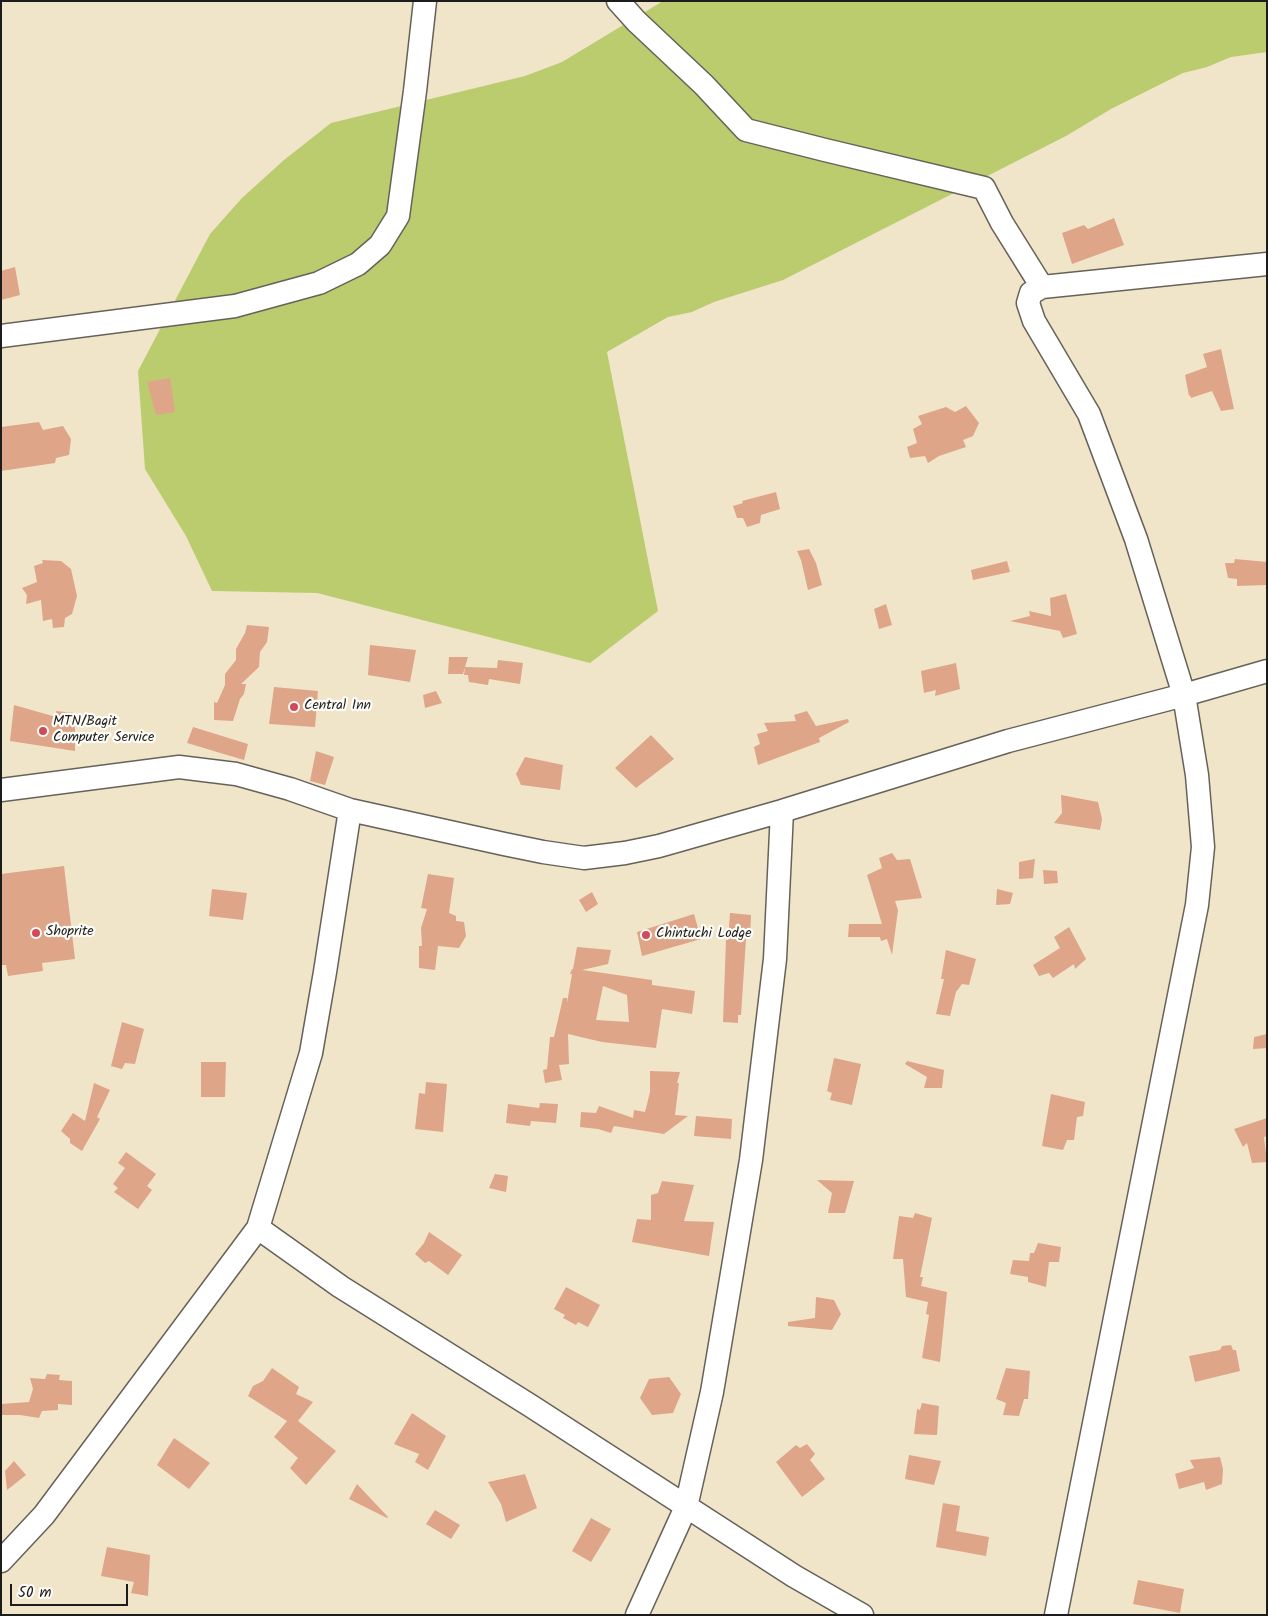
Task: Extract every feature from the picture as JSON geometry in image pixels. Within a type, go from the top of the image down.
[{"type":"street","points":[[1,336],[235,306],[319,283],[358,264],[380,245],[398,216],[425,1]]},
{"type":"street","points":[[618,1],[636,21],[704,84],[746,130],[984,188],[1002,223],[1042,287]]},
{"type":"street","points":[[1056,1615],[1197,905],[1204,847],[1197,775],[1184,695],[1136,539],[1089,414],[1034,321],[1028,303],[1031,293],[1042,287],[1267,264]]},
{"type":"street","points":[[1,790],[179,767],[236,774],[350,810],[535,850],[584,858],[625,853],[659,846],[782,811],[1008,741],[1184,695],[1267,671]]},
{"type":"street","points":[[1,1561],[44,1516],[258,1228],[311,1053],[350,810]]},
{"type":"street","points":[[638,1615],[686,1507],[712,1392],[751,1160],[775,959],[782,811]]},
{"type":"street","points":[[258,1228],[341,1287],[531,1406],[794,1576],[862,1615]]},
{"type":"green space","points":[[663,1],[1267,1],[1267,52],[1231,57],[1207,67],[1183,73],[1111,109],[1066,136],[783,280],[714,302],[692,312],[668,317],[607,352],[658,611],[590,663],[317,593],[212,591],[186,536],[145,469],[138,371],[210,234],[242,198],[284,160],[331,123],[525,76],[562,62]]},
{"type":"building","points":[[1114,218],[1124,245],[1072,264],[1062,233],[1084,225],[1088,229]]},
{"type":"building","points":[[15,267],[20,295],[1,300],[1,271]]},
{"type":"building","points":[[1221,349],[1234,409],[1221,411],[1212,391],[1191,398],[1189,396],[1185,375],[1207,367],[1203,354]]},
{"type":"building","points":[[170,378],[175,412],[156,415],[147,382]]},
{"type":"building","points":[[966,406],[979,423],[973,436],[963,440],[966,447],[939,456],[928,463],[925,456],[910,458],[907,447],[917,443],[913,429],[922,424],[918,416],[946,407],[955,412]]},
{"type":"building","points":[[39,422],[43,430],[63,426],[71,439],[69,455],[56,458],[55,463],[1,471],[1,427]]},
{"type":"building","points":[[776,492],[780,509],[761,515],[760,523],[747,527],[743,518],[737,518],[733,506],[743,503],[742,501]]},
{"type":"building","points":[[809,549],[816,563],[822,585],[808,590],[797,551]]},
{"type":"building","points":[[1235,559],[1267,562],[1267,585],[1237,586],[1237,579],[1228,578],[1225,563],[1234,563]]},
{"type":"building","points":[[42,560],[61,561],[71,569],[77,596],[72,614],[65,618],[64,627],[53,628],[52,619],[43,621],[41,600],[26,604],[27,595],[22,588],[37,582],[34,566],[43,563]]},
{"type":"building","points":[[1007,561],[1010,572],[973,580],[971,570]]},
{"type":"building","points":[[1066,594],[1077,634],[1063,638],[1060,631],[1010,621],[1030,616],[1029,611],[1051,616],[1050,598]]},
{"type":"building","points":[[886,604],[892,625],[879,629],[874,609]]},
{"type":"building","points":[[247,625],[269,627],[267,642],[260,652],[259,667],[241,684],[246,684],[244,694],[240,699],[233,721],[214,720],[214,702],[217,703],[225,685],[225,674],[236,660],[236,649],[245,633]]},
{"type":"building","points":[[370,645],[416,650],[410,682],[368,675]]},
{"type":"building","points":[[449,657],[468,657],[463,674],[448,674]]},
{"type":"building","points":[[498,660],[523,663],[520,684],[489,679],[488,685],[469,682],[468,675],[464,675],[465,667],[497,668]]},
{"type":"building","points":[[956,663],[960,689],[935,696],[936,690],[924,693],[921,671]]},
{"type":"building","name":"Central Inn","points":[[274,687],[318,691],[315,727],[269,724]]},
{"type":"building","points":[[436,691],[442,703],[425,708],[423,695]]},
{"type":"building","name":"MTN/Bagit Computer Service","points":[[14,705],[56,717],[56,711],[75,713],[75,751],[10,741]]},
{"type":"building","points":[[807,711],[816,726],[848,719],[849,722],[819,738],[820,742],[758,765],[754,747],[760,744],[757,734],[768,731],[764,723],[796,721],[794,715]]},
{"type":"building","points":[[193,727],[248,744],[244,760],[187,743]]},
{"type":"building","points":[[651,735],[674,759],[636,788],[615,768]]},
{"type":"building","points":[[316,751],[334,757],[325,785],[310,781]]},
{"type":"building","points":[[525,757],[563,765],[560,790],[521,785],[516,774]]},
{"type":"building","points":[[1061,795],[1098,802],[1102,819],[1100,830],[1054,823],[1062,813]]},
{"type":"building","points":[[892,853],[897,860],[910,859],[922,898],[895,901],[898,910],[892,955],[887,939],[881,941],[880,937],[848,937],[849,924],[882,924],[867,875],[882,868],[879,858]]},
{"type":"building","points":[[1035,859],[1033,878],[1019,879],[1019,862]]},
{"type":"building","name":"Shoprite","points":[[64,866],[75,959],[42,963],[43,971],[8,976],[6,965],[1,965],[1,874]]},
{"type":"building","points":[[1043,870],[1057,871],[1058,883],[1044,884]]},
{"type":"building","points":[[428,874],[454,878],[449,913],[456,916],[456,921],[464,922],[466,936],[459,948],[438,946],[435,970],[419,968],[419,946],[422,946],[421,928],[427,909],[421,908]]},
{"type":"building","points":[[212,889],[247,893],[243,920],[209,916]]},
{"type":"building","points":[[997,889],[1013,893],[1010,904],[996,905]]},
{"type":"building","points":[[592,892],[598,904],[586,912],[579,900]]},
{"type":"building","points":[[730,913],[751,915],[750,939],[746,939],[741,1015],[738,1015],[738,1023],[723,1022],[726,940],[728,940]]},
{"type":"building","points":[[694,914],[701,939],[642,956],[637,932]]},
{"type":"building","points":[[1069,927],[1086,959],[1075,969],[1074,964],[1053,978],[1049,973],[1039,976],[1033,965],[1060,948],[1054,937]]},
{"type":"building","points":[[577,947],[611,950],[608,964],[582,970],[652,980],[652,985],[695,991],[692,1014],[662,1009],[656,1048],[602,1042],[568,1034],[569,1064],[559,1065],[562,1080],[545,1083],[543,1070],[547,1069],[550,1037],[554,1037],[563,998],[567,998],[567,1003],[572,974],[570,974],[573,969]],"holes":[[[603,986],[627,995],[629,1022],[596,1020]]]},
{"type":"building","points":[[946,950],[976,959],[969,985],[962,984],[956,992],[950,1016],[936,1014],[944,979],[941,979]]},
{"type":"building","points":[[122,1022],[144,1029],[135,1064],[125,1063],[122,1069],[111,1066]]},
{"type":"building","points":[[1267,1034],[1267,1048],[1253,1049],[1254,1037]]},
{"type":"building","points":[[834,1058],[861,1064],[852,1105],[830,1100],[832,1093],[827,1091]]},
{"type":"building","points":[[907,1061],[944,1070],[942,1088],[924,1088],[927,1077],[905,1064]]},
{"type":"building","points":[[201,1062],[226,1062],[225,1097],[201,1097]]},
{"type":"building","points":[[650,1071],[680,1072],[677,1083],[679,1083],[675,1115],[688,1116],[664,1134],[614,1126],[611,1133],[580,1127],[581,1112],[596,1113],[599,1106],[633,1118],[634,1110],[645,1112],[650,1092]]},
{"type":"building","points":[[426,1082],[447,1084],[443,1132],[415,1129],[419,1093],[425,1094]]},
{"type":"building","points":[[94,1083],[110,1090],[97,1117],[100,1119],[82,1151],[70,1143],[70,1139],[61,1131],[73,1113],[85,1121]]},
{"type":"building","points":[[1051,1094],[1085,1102],[1083,1116],[1077,1117],[1074,1140],[1067,1140],[1063,1150],[1042,1146]]},
{"type":"building","points":[[540,1103],[558,1104],[556,1123],[531,1121],[530,1126],[506,1123],[508,1104],[539,1108]]},
{"type":"building","points":[[696,1116],[732,1119],[731,1139],[694,1136]]},
{"type":"building","points":[[1267,1118],[1267,1136],[1264,1137],[1267,1162],[1252,1163],[1247,1143],[1243,1147],[1234,1129]]},
{"type":"building","points":[[126,1152],[156,1174],[147,1186],[152,1190],[138,1209],[114,1192],[118,1188],[113,1184],[125,1168],[118,1163]]},
{"type":"building","points":[[495,1174],[508,1176],[506,1192],[489,1188]]},
{"type":"building","points":[[817,1180],[854,1181],[845,1213],[828,1213],[832,1193]]},
{"type":"building","points":[[662,1181],[694,1185],[684,1221],[714,1222],[709,1256],[632,1242],[637,1219],[651,1220],[651,1195],[658,1193]]},
{"type":"building","points":[[915,1213],[932,1218],[920,1277],[923,1277],[921,1286],[947,1292],[940,1362],[922,1358],[929,1315],[926,1314],[928,1302],[906,1297],[903,1259],[893,1259],[899,1216],[913,1218]]},
{"type":"building","points":[[429,1232],[462,1255],[448,1275],[429,1261],[425,1263],[415,1254],[424,1243]]},
{"type":"building","points":[[1038,1243],[1061,1247],[1059,1262],[1049,1262],[1046,1287],[1028,1282],[1028,1277],[1010,1274],[1013,1260],[1029,1261],[1030,1253],[1034,1253]]},
{"type":"building","points":[[566,1287],[600,1305],[588,1327],[578,1322],[576,1325],[563,1318],[565,1315],[554,1309]]},
{"type":"building","points":[[816,1297],[834,1300],[841,1314],[832,1330],[788,1326],[788,1322],[815,1318]]},
{"type":"building","points":[[1231,1345],[1233,1350],[1236,1350],[1240,1371],[1195,1382],[1189,1356],[1220,1350],[1222,1346]]},
{"type":"building","points":[[272,1368],[299,1387],[296,1394],[313,1402],[298,1421],[336,1451],[306,1485],[290,1468],[298,1458],[274,1437],[287,1421],[248,1396],[253,1386],[263,1381]]},
{"type":"building","points":[[1006,1368],[1030,1371],[1028,1399],[1024,1399],[1019,1416],[1003,1415],[1006,1403],[996,1399]]},
{"type":"building","points":[[47,1374],[60,1375],[59,1380],[72,1381],[72,1405],[58,1404],[58,1410],[42,1411],[39,1418],[1,1415],[1,1404],[29,1402],[33,1389],[30,1378],[45,1379]]},
{"type":"building","points":[[669,1377],[681,1394],[673,1413],[652,1415],[640,1398],[649,1379]]},
{"type":"building","points":[[922,1403],[939,1406],[937,1435],[914,1434],[917,1409],[920,1410]]},
{"type":"building","points":[[412,1413],[446,1436],[428,1470],[415,1462],[419,1454],[394,1444]]},
{"type":"building","points":[[174,1438],[210,1463],[189,1489],[157,1465]]},
{"type":"building","points":[[807,1444],[815,1454],[810,1460],[825,1479],[802,1497],[776,1462],[796,1445],[800,1448]]},
{"type":"building","points":[[909,1455],[941,1461],[934,1485],[905,1479]]},
{"type":"building","points":[[1220,1457],[1223,1469],[1222,1484],[1206,1490],[1204,1482],[1179,1489],[1175,1474],[1194,1468],[1190,1460]]},
{"type":"building","points":[[14,1461],[26,1475],[7,1490],[5,1471]]},
{"type":"building","points":[[525,1474],[537,1508],[506,1522],[501,1504],[488,1482]]},
{"type":"building","points":[[357,1484],[388,1517],[387,1518],[349,1499]]},
{"type":"building","points":[[943,1503],[960,1506],[956,1531],[989,1537],[986,1556],[936,1547]]},
{"type":"building","points":[[435,1510],[460,1525],[451,1539],[426,1524]]},
{"type":"building","points":[[591,1518],[611,1529],[591,1562],[572,1551]]},
{"type":"building","points":[[107,1547],[150,1555],[148,1596],[131,1593],[134,1582],[101,1576]]},
{"type":"building","points":[[1138,1580],[1184,1589],[1180,1613],[1133,1604]]},
{"type":"place","name":"Central Inn","points":[[294,707]]},
{"type":"place","name":"MTN/Bagit Computer Service","points":[[43,731]]},
{"type":"place","name":"Shoprite","points":[[36,933]]},
{"type":"place","name":"Chintuchi Lodge","points":[[646,935]]}]
